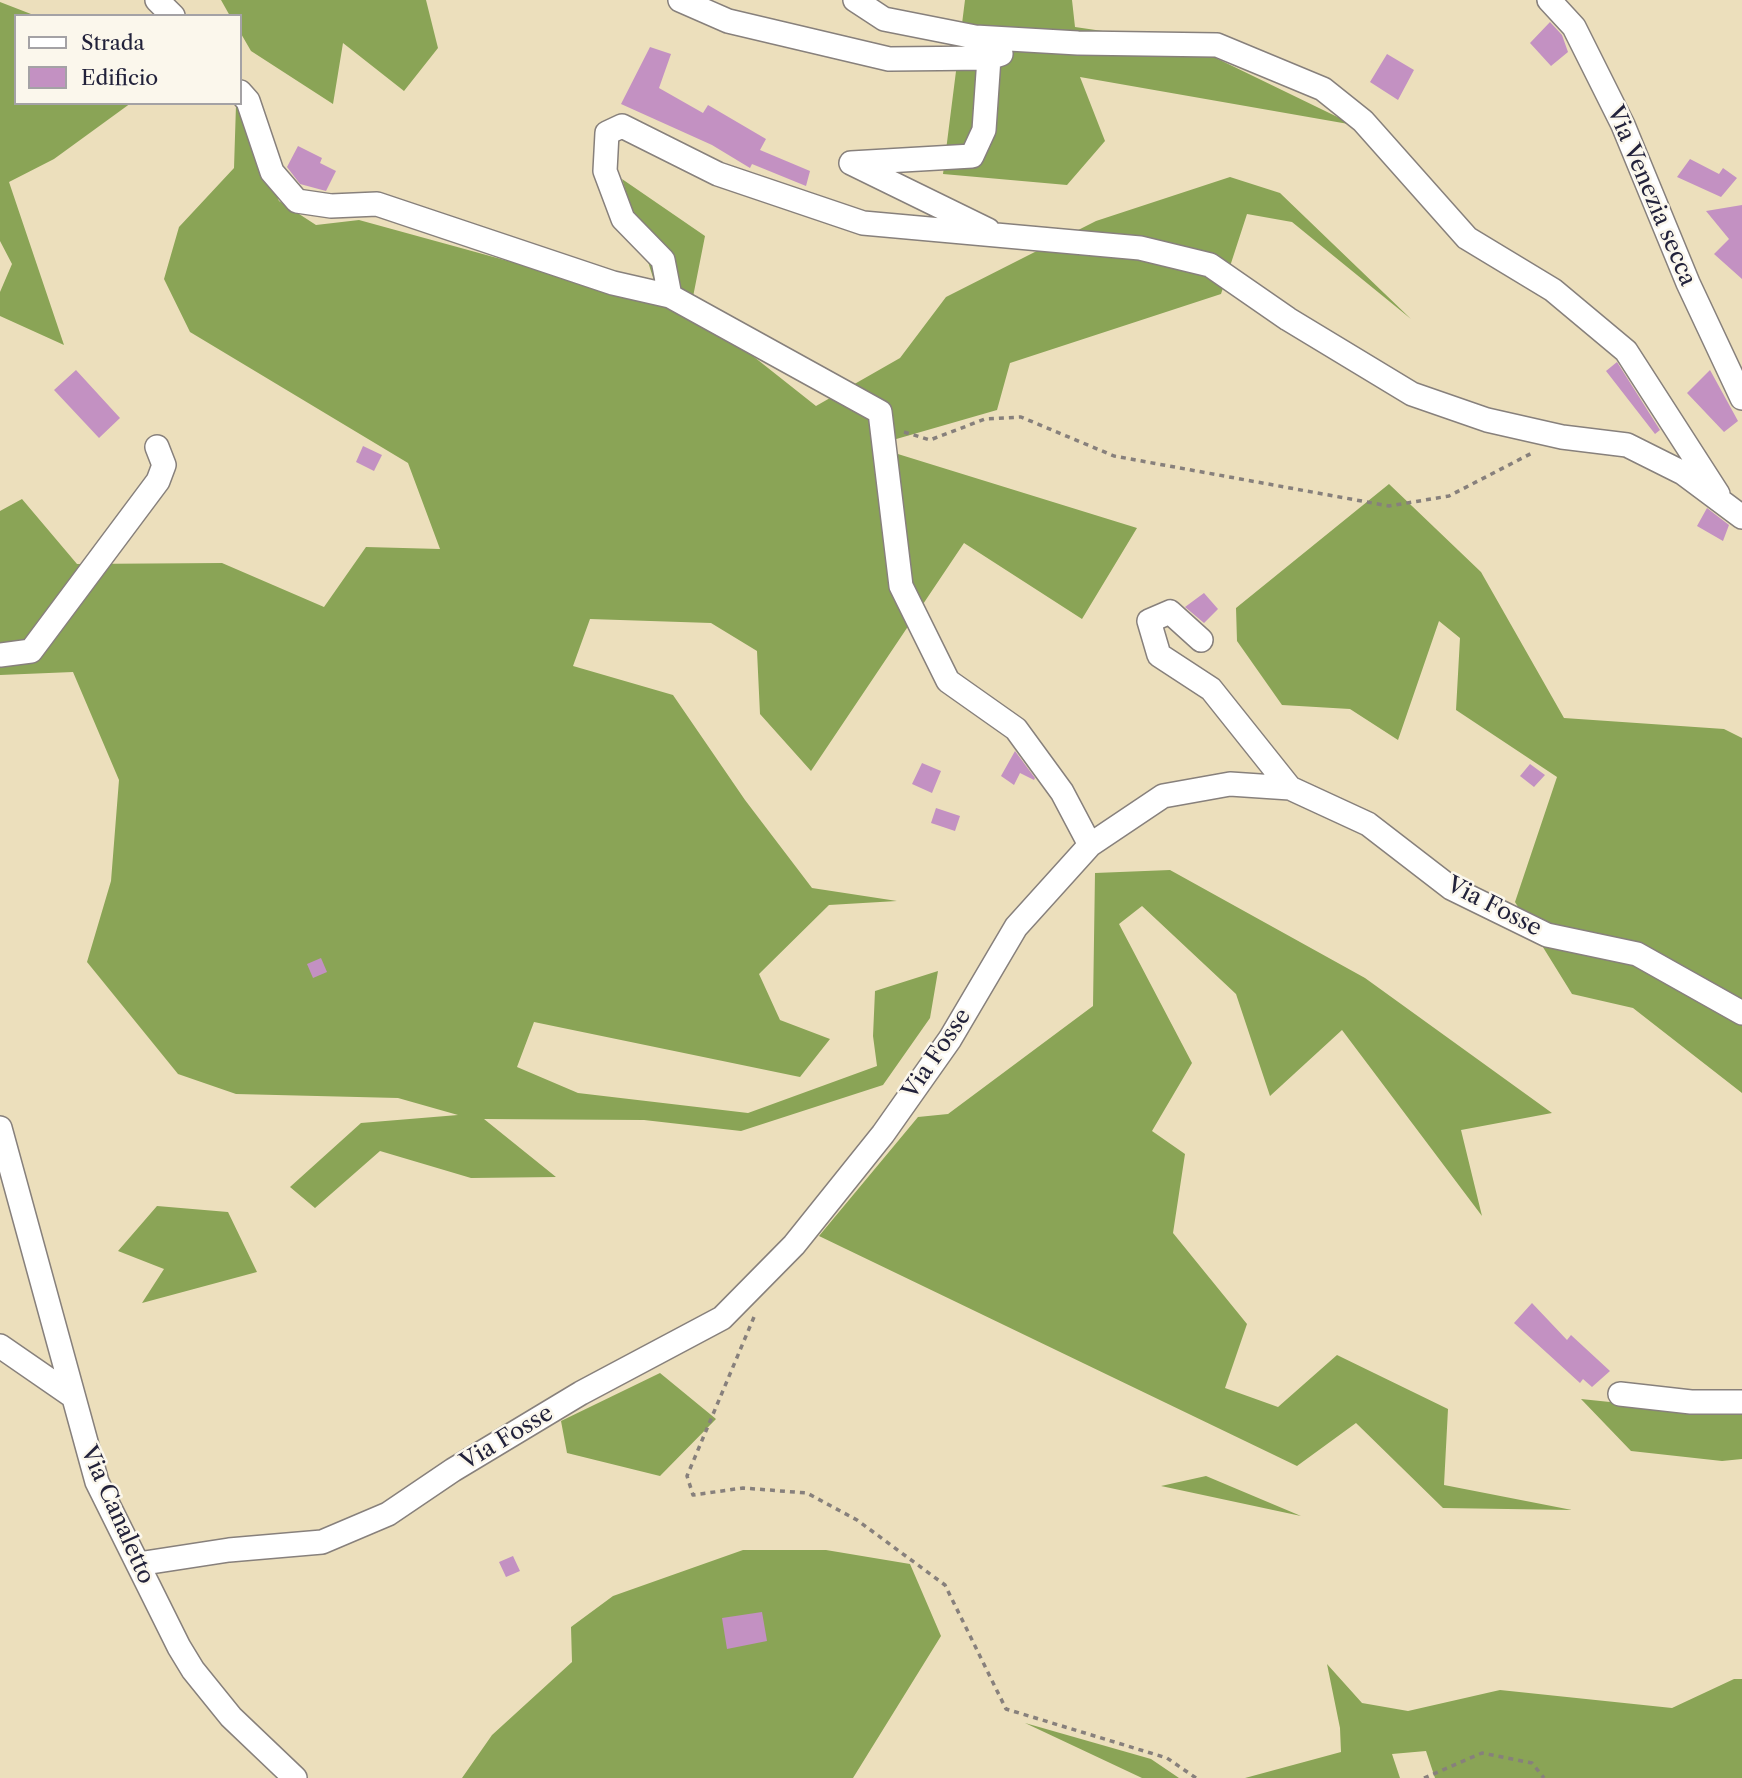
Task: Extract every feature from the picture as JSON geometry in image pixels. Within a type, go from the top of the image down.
[{"type":"street","points":[[157,0],[171,14]]},
{"type":"street","points":[[680,0],[728,21],[889,59],[989,58],[1036,40]]},
{"type":"street","points":[[855,0],[884,19],[975,37],[1217,45],[1323,89],[1363,121],[1467,238],[1553,290],[1626,351],[1681,432],[1723,503]]},
{"type":"street","name":"Via Venezia secca","points":[[1549,0],[1574,27],[1623,125],[1689,283],[1742,398]]},
{"type":"street","points":[[989,58],[984,130],[972,156],[851,163],[1003,238]]},
{"type":"street","points":[[242,94],[248,101],[272,172],[297,201],[331,206],[377,204],[613,283],[670,296],[880,412],[901,586],[948,681],[1016,729],[1062,792],[1090,845]]},
{"type":"street","points":[[670,296],[663,260],[623,219],[605,171],[607,133],[622,126],[718,174],[863,223],[1003,238],[1140,248],[1210,265],[1288,319],[1412,394],[1486,420],[1562,437],[1627,445],[1683,473],[1742,517]]},
{"type":"street","points":[[0,655],[31,651],[158,481],[164,465],[157,447]]},
{"type":"street","points":[[1202,640],[1170,612],[1149,621],[1159,655],[1211,689],[1290,788]]},
{"type":"street","name":"Via Fosse","points":[[138,1564],[229,1550],[322,1542],[388,1514],[453,1470],[581,1393],[722,1318],[794,1245],[883,1134],[950,1039],[1016,927],[1090,845],[1163,796],[1230,784],[1290,788],[1368,824],[1451,888],[1547,935],[1637,954],[1742,1013]]},
{"type":"street","name":"Via Canaletto","points":[[0,1128],[97,1482],[178,1647],[210,1694],[295,1778]]},
{"type":"street","points":[[0,1346],[71,1395]]},
{"type":"street","points":[[1620,1394],[1691,1402],[1742,1402]]},
{"type":"path","points":[[881,424],[930,440],[985,419],[1021,417],[1114,456],[1389,506],[1449,496],[1562,437]]},
{"type":"path","points":[[757,1312],[687,1476],[693,1495],[743,1488],[807,1493],[857,1520],[945,1585],[1006,1709],[1167,1758],[1196,1778]]},
{"type":"path","points":[[1424,1778],[1482,1753],[1532,1763],[1545,1778]]},
{"type":"green space","points":[[221,0],[426,0],[438,48],[404,91],[343,43],[333,104],[251,51],[242,35],[242,14],[229,14]]},
{"type":"green space","points":[[965,0],[1072,0],[1075,27],[1185,43],[1354,125],[1080,77],[1105,141],[1067,185],[943,174]]},
{"type":"green space","points":[[0,2],[31,14],[14,14],[14,105],[128,105],[54,159],[9,182],[64,345],[0,316],[0,292],[12,264],[0,241]]},
{"type":"green space","points":[[236,105],[279,201],[316,225],[359,220],[661,303],[622,179],[705,236],[691,307],[816,406],[900,358],[946,297],[1096,221],[1230,177],[1280,193],[1411,319],[1292,222],[1247,214],[1221,294],[1010,363],[997,410],[872,446],[1137,528],[1082,619],[964,543],[811,771],[760,714],[757,651],[711,623],[590,619],[573,666],[673,695],[745,800],[812,888],[897,901],[829,905],[759,974],[780,1020],[830,1039],[800,1077],[534,1022],[517,1067],[578,1093],[748,1113],[877,1066],[873,1036],[875,991],[938,971],[930,1018],[883,1085],[741,1131],[644,1120],[484,1119],[556,1177],[471,1178],[380,1151],[315,1208],[290,1187],[361,1123],[458,1115],[398,1098],[236,1094],[178,1074],[87,962],[111,881],[119,780],[73,672],[0,675],[0,511],[22,499],[77,564],[222,563],[324,607],[366,547],[440,549],[408,463],[190,332],[164,279],[179,227],[234,168]]},
{"type":"green space","points":[[1389,484],[1481,572],[1564,718],[1724,729],[1742,738],[1742,1093],[1633,1008],[1572,994],[1515,902],[1557,777],[1456,710],[1460,638],[1439,621],[1398,740],[1350,709],[1282,705],[1237,641],[1236,608]]},
{"type":"green space","points":[[1170,870],[1365,978],[1552,1113],[1461,1130],[1482,1216],[1342,1030],[1270,1096],[1236,994],[1142,906],[1119,924],[1192,1063],[1152,1131],[1185,1154],[1173,1233],[1247,1324],[1225,1388],[1278,1407],[1337,1355],[1448,1409],[1444,1485],[1572,1510],[1443,1508],[1356,1423],[1297,1466],[819,1236],[918,1117],[948,1114],[1093,1006],[1095,873]]},
{"type":"green space","points":[[157,1206],[228,1212],[257,1272],[142,1303],[164,1269],[118,1251]]},
{"type":"green space","points":[[660,1373],[716,1419],[660,1476],[567,1453],[561,1421]]},
{"type":"green space","points":[[1581,1399],[1687,1410],[1742,1407],[1742,1459],[1722,1461],[1631,1451]]},
{"type":"green space","points":[[1206,1476],[1301,1516],[1161,1486]]},
{"type":"green space","points":[[743,1550],[826,1550],[910,1564],[941,1636],[853,1778],[462,1778],[492,1735],[572,1662],[571,1627],[613,1596]]},
{"type":"green space","points":[[1327,1664],[1362,1703],[1408,1711],[1500,1690],[1672,1708],[1734,1679],[1742,1679],[1742,1778],[1435,1778],[1426,1751],[1392,1754],[1400,1778],[1245,1778],[1341,1752],[1340,1728]]},
{"type":"green space","points":[[1025,1723],[1151,1759],[1179,1778],[1142,1778]]},
{"type":"building","points":[[1550,22],[1562,35],[1568,52],[1551,66],[1530,43]]},
{"type":"building","points":[[650,47],[671,54],[659,88],[703,113],[708,105],[766,139],[760,150],[810,171],[806,186],[752,164],[750,168],[712,145],[621,104]]},
{"type":"building","points":[[1387,54],[1414,70],[1398,100],[1370,82]]},
{"type":"building","points":[[298,146],[322,158],[320,163],[336,171],[326,191],[300,184],[287,167]]},
{"type":"building","points":[[1690,159],[1719,174],[1723,168],[1737,178],[1721,197],[1677,177]]},
{"type":"building","points":[[1742,205],[1742,279],[1714,254],[1729,239],[1706,211]]},
{"type":"building","points":[[1617,362],[1660,430],[1655,434],[1606,371]]},
{"type":"building","points":[[76,370],[120,418],[99,438],[54,390]]},
{"type":"building","points":[[1710,370],[1738,421],[1724,432],[1687,393]]},
{"type":"building","points":[[363,446],[382,455],[374,471],[356,462]]},
{"type":"building","points":[[1707,508],[1729,525],[1723,541],[1697,526]]},
{"type":"building","points":[[1204,593],[1218,609],[1204,623],[1185,607]]},
{"type":"building","points":[[1015,751],[1034,780],[1020,773],[1014,785],[1001,776]]},
{"type":"building","points":[[922,763],[941,771],[932,793],[912,784]]},
{"type":"building","points":[[1530,764],[1545,775],[1534,787],[1520,776]]},
{"type":"building","points":[[936,808],[960,816],[955,831],[931,823]]},
{"type":"building","points":[[321,958],[327,972],[313,978],[307,964]]},
{"type":"building","points":[[1532,1303],[1567,1340],[1571,1335],[1610,1371],[1592,1387],[1583,1379],[1580,1383],[1514,1323]]},
{"type":"building","points":[[513,1556],[520,1571],[506,1577],[499,1562]]},
{"type":"building","points":[[762,1612],[767,1641],[727,1649],[722,1618]]}]
